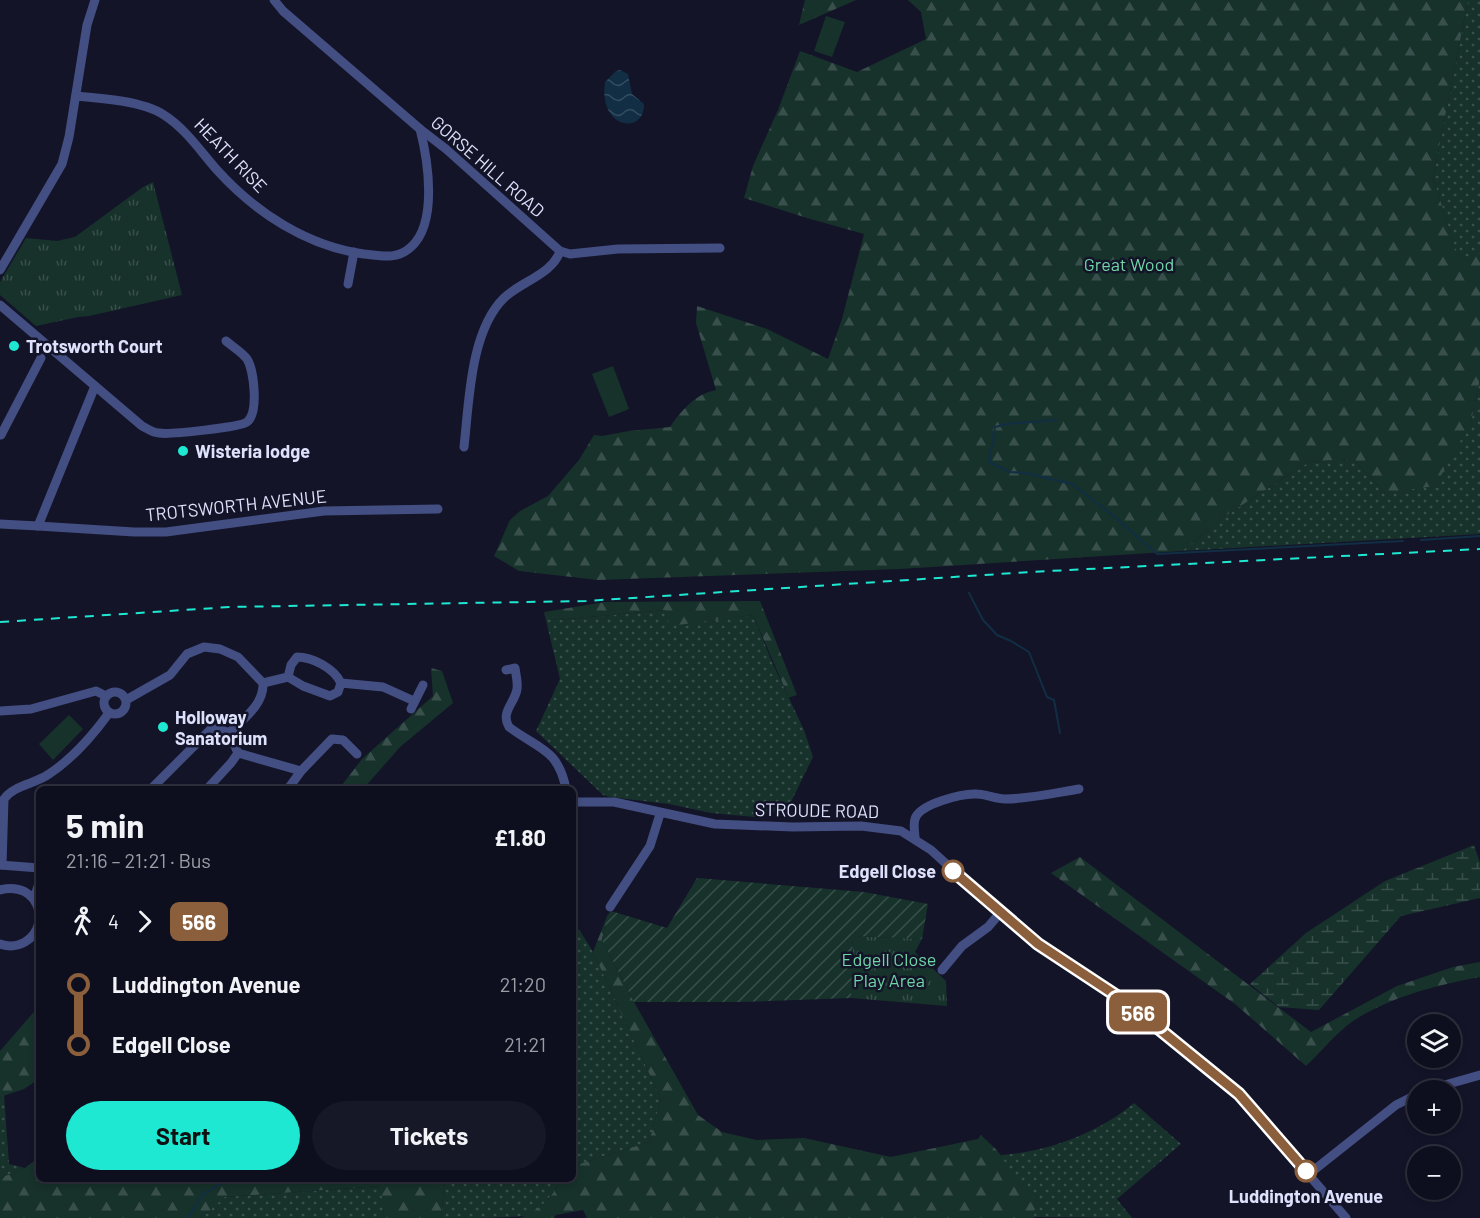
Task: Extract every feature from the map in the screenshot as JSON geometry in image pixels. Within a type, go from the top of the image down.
[{"type":"street","points":[[0,270],[62,164],[69,137],[87,25],[96,0]]},
{"type":"street","name":"GORSE HILL ROAD","points":[[274,0],[283,11],[446,149],[560,251]]},
{"type":"street","name":"HEATH RISE","points":[[76,96],[133,104],[157,111],[178,125],[224,177],[266,213],[305,237],[354,252],[387,256],[401,255],[415,244],[427,210],[429,177],[420,129]]},
{"type":"street","points":[[464,447],[470,382],[479,346],[489,320],[505,297],[555,262],[560,251],[570,254],[618,249],[720,248]]},
{"type":"street","points":[[348,284],[354,252]]},
{"type":"street","points":[[0,304],[142,426],[156,433],[225,427],[246,423],[251,417],[254,409],[251,369],[248,360],[226,341]]},
{"type":"street","points":[[0,435],[41,358]]},
{"type":"street","points":[[38,526],[95,386]]},
{"type":"street","name":"TROTSWORTH AVENUE","points":[[0,524],[166,532],[324,511],[438,509]]},
{"type":"street","points":[[126,700],[119,693],[112,692],[106,696],[104,705],[110,713],[117,714],[123,711],[126,700],[170,675],[187,654],[204,648],[220,649],[238,657],[263,683],[260,702],[229,733]]},
{"type":"street","points":[[263,683],[288,677],[303,686],[330,696],[338,692],[341,682],[337,675],[328,668],[300,657],[297,657],[291,665],[288,677]]},
{"type":"street","points":[[506,670],[515,668],[518,687],[507,712],[506,722],[513,730],[545,750],[556,761],[561,768],[565,786]]},
{"type":"street","points":[[341,682],[383,687],[412,705],[423,685]]},
{"type":"street","points":[[0,711],[31,709],[96,691],[106,696]]},
{"type":"street","points":[[36,868],[1,865],[3,801],[7,795],[52,772],[86,741],[110,713]]},
{"type":"street","points":[[154,786],[211,729],[216,727],[229,733],[238,753],[301,771]]},
{"type":"street","points":[[290,786],[301,771],[332,739],[343,740],[357,754]]},
{"type":"street","points":[[211,786],[238,753]]},
{"type":"street","points":[[901,831],[920,812],[946,798],[980,794],[1003,799],[1042,796],[1079,789]]},
{"type":"street","name":"STROUDE ROAD","points":[[576,802],[614,802],[660,814],[715,824],[793,827],[861,825],[901,831],[915,838],[1000,913],[1060,960],[1126,1002],[1239,1094],[1346,1218]]},
{"type":"street","points":[[609,907],[650,846],[660,814]]},
{"type":"street","points":[[914,820],[915,838]]},
{"type":"street","points":[[0,890],[19,889],[34,899],[36,904]]},
{"type":"street","points":[[34,899],[36,893]]},
{"type":"street","points":[[942,970],[962,946],[988,927],[1000,913]]},
{"type":"street","points":[[0,944],[15,946],[25,942],[33,936],[36,929]]},
{"type":"street","points":[[1461,1080],[1480,1075]]},
{"type":"street","points":[[1309,1174],[1396,1105],[1407,1100]]},
{"type":"green space","points":[[805,0],[856,0],[799,25]]},
{"type":"green space","name":"Great Wood","points":[[908,0],[1468,0],[1433,178],[1459,259],[1480,254],[1480,379],[1471,422],[1435,486],[1385,493],[1353,459],[1309,462],[1228,514],[1182,551],[900,569],[598,580],[519,571],[494,556],[510,520],[520,511],[548,496],[579,460],[594,435],[602,436],[670,427],[695,399],[716,390],[696,323],[697,306],[767,329],[828,359],[842,319],[864,234],[744,198],[753,166],[778,110],[800,51],[857,72],[926,39],[921,12]]},
{"type":"green space","points":[[1468,0],[1480,0],[1480,254],[1459,260],[1433,178]]},
{"type":"green space","points":[[826,16],[845,22],[832,57],[814,51]]},
{"type":"green space","points":[[153,182],[182,295],[36,326],[0,295],[0,282],[26,238],[57,241],[75,237]]},
{"type":"green space","points":[[613,366],[629,409],[609,417],[592,374]]},
{"type":"green space","points":[[1480,379],[1480,534],[1182,551],[1228,514],[1309,462],[1353,459],[1385,493],[1471,422]]},
{"type":"green space","points":[[760,601],[797,695],[781,700],[788,696],[753,615],[670,626],[665,610],[556,620],[544,612],[605,602]]},
{"type":"green space","points":[[665,610],[671,625],[753,615],[804,730],[813,757],[788,808],[755,817],[711,813],[669,804],[603,795],[536,731],[560,679],[544,612],[556,620]]},
{"type":"green space","points":[[431,668],[442,671],[453,703],[400,747],[366,786],[341,786],[362,759],[433,696]]},
{"type":"green space","points":[[69,715],[83,729],[53,760],[39,744]]},
{"type":"green space","points":[[1474,845],[1480,863],[1480,898],[1401,916],[1319,1010],[1279,1007],[1250,984],[1306,933],[1385,881]]},
{"type":"green space","points":[[1080,857],[1311,1032],[1397,986],[1453,967],[1480,962],[1480,977],[1414,993],[1382,1005],[1353,1021],[1306,1066],[1235,1004],[1051,873]]},
{"type":"green space","points":[[697,878],[864,892],[928,904],[922,939],[853,936],[851,998],[740,1002],[634,1002],[602,940],[607,916],[611,911],[667,928]]},
{"type":"green space","points":[[607,916],[602,940],[634,1002],[698,1115],[722,1132],[757,1140],[804,1138],[891,1157],[978,1139],[981,1135],[998,1151],[1017,1179],[1038,1196],[1033,1217],[1035,1218],[587,1218],[583,1210],[556,1215],[554,1218],[519,1218],[526,1216],[544,1203],[559,1182],[576,1182],[576,1165],[649,1142],[661,1099],[593,952]]},
{"type":"green space","points":[[579,929],[593,952],[661,1099],[649,1142],[576,1165],[576,932]]},
{"type":"green space","name":"Edgell Close Play Area","points":[[853,936],[922,939],[915,952],[946,981],[947,1006],[851,998]]},
{"type":"green space","points":[[36,1009],[36,1081],[24,1089],[0,1097],[0,1051]]},
{"type":"green space","points":[[4,1095],[9,1164],[25,1168],[0,1178],[0,1097]]},
{"type":"green space","points":[[1134,1103],[1181,1144],[1117,1199],[1132,1218],[1033,1217],[1038,1196],[1016,1179],[1007,1168],[1001,1155],[1037,1150],[1072,1139],[1105,1123]]},
{"type":"green space","points":[[36,1159],[36,1182],[445,1182],[441,1218],[384,1218],[381,1186],[225,1197],[201,1218],[0,1218],[0,1178],[25,1168]]},
{"type":"green space","points":[[445,1182],[559,1182],[548,1198],[531,1215],[441,1218]]},
{"type":"green space","points":[[382,1186],[384,1218],[201,1218],[224,1197]]},
{"type":"water","points":[[620,70],[628,74],[632,94],[644,104],[642,114],[630,123],[622,123],[615,118],[608,110],[605,98],[605,82]]},
{"type":"waterway","points":[[1056,420],[995,427],[989,462],[1010,472],[1026,473],[1072,484],[1157,554],[1403,541]]},
{"type":"waterway","points":[[1421,540],[1480,536]]},
{"type":"waterway","points":[[969,593],[983,620],[997,635],[1029,652],[1047,697],[1054,700],[1060,733]]},
{"type":"waterway","points":[[188,1218],[203,1194],[224,1182]]},
{"type":"railway","points":[[0,622],[230,607],[586,601],[1030,572],[1480,549]]},
{"type":"bus line","name":"566","points":[[953,871],[1038,944],[1126,1002],[1190,1052],[1239,1094],[1306,1171]]},
{"type":"place","name":"Trotsworth Court","points":[[14,346]]},
{"type":"place","name":"Wisteria lodge","points":[[183,451]]},
{"type":"place","name":"Holloway Sanatorium","points":[[163,727]]},
{"type":"place","name":"Edgell Close","points":[[953,871]]},
{"type":"place","name":"Luddington Avenue","points":[[1306,1171]]}]
